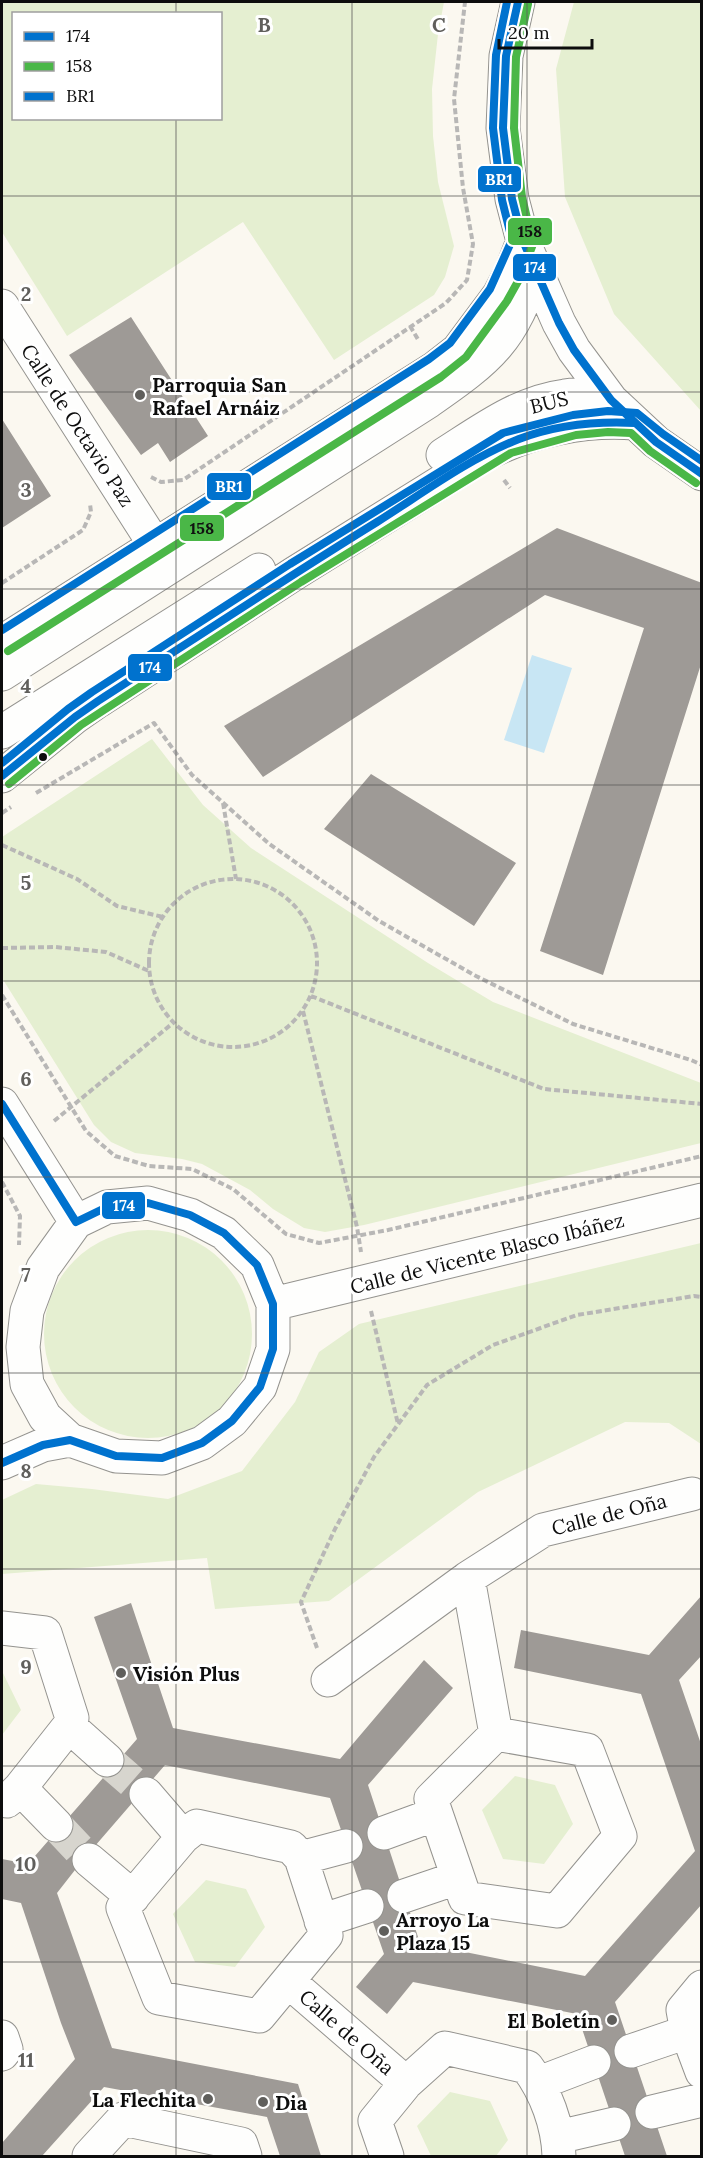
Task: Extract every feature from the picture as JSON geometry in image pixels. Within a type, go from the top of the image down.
[{"type":"street","points":[[518,2],[506,56],[503,128],[512,199],[529,254],[559,323],[574,350],[611,400],[656,442],[702,474]]},
{"type":"street","points":[[2,642],[435,368],[458,350],[499,295],[511,272],[529,254]]},
{"type":"street","points":[[2,674],[477,368],[511,328],[529,290],[529,254]]},
{"type":"street","name":"Calle de Octavio Paz","points":[[2,306],[155,545]]},
{"type":"street","name":"BUS","points":[[2,732],[496,421],[535,403],[565,396],[585,395],[611,400]]},
{"type":"street","points":[[2,776],[98,701],[295,573],[507,442],[574,425],[608,421],[635,423]]},
{"type":"street","points":[[2,1104],[76,1222]]},
{"type":"street","name":"Calle de Vicente Blasco Ibáñez","points":[[273,1304],[702,1200]]},
{"type":"street","points":[[148,1203],[190,1215],[224,1233],[257,1265],[273,1304],[273,1349],[260,1388],[232,1421],[202,1443],[162,1458],[116,1456],[70,1440],[45,1417],[27,1384],[23,1347],[27,1311],[43,1268],[76,1222],[107,1207],[148,1203]]},
{"type":"street","points":[[2,1463],[43,1444],[70,1440]]},
{"type":"street","name":"Calle de Oña","points":[[328,1680],[468,1578],[543,1530],[692,1494]]},
{"type":"street","points":[[468,1578],[496,1734]]},
{"type":"street","points":[[2,1628],[45,1633],[72,1718],[69,1726],[11,1794],[56,1825]]},
{"type":"street","points":[[69,1726],[107,1760]]},
{"type":"street","points":[[496,1734],[586,1750],[620,1836],[557,1911],[465,1898],[457,1878],[431,1798],[496,1734]]},
{"type":"street","points":[[146,1794],[183,1837],[197,1826],[291,1847],[301,1858],[346,1846]]},
{"type":"street","points":[[384,1833],[436,1814]]},
{"type":"street","name":"Calle de Oña","points":[[183,1837],[123,1908],[159,1998],[259,2016],[326,1935],[301,1858]]},
{"type":"street","points":[[89,1860],[133,1897]]},
{"type":"street","points":[[404,1896],[457,1878]]},
{"type":"street","points":[[321,1922],[367,1906]]},
{"type":"street","name":"Calle de Oña","points":[[288,1981],[406,2083]]},
{"type":"street","points":[[702,1988],[683,2010],[687,2032],[702,2073]]},
{"type":"street","points":[[631,2050],[687,2032]]},
{"type":"street","points":[[2,2037],[6,2049],[2,2054]]},
{"type":"street","name":"Calle de Oña","points":[[387,2157],[375,2121],[406,2083],[445,2048],[527,2067],[539,2084],[559,2147],[614,2124]]},
{"type":"street","points":[[539,2084],[594,2062]]},
{"type":"street","points":[[652,2112],[702,2100]]},
{"type":"street","points":[[89,2157],[123,2119],[241,2144],[245,2157]]},
{"type":"path","points":[[145,474],[161,482],[183,480],[446,303],[467,280],[473,244],[463,188],[454,99],[465,2]]},
{"type":"path","points":[[2,583],[83,530],[91,512],[90,494]]},
{"type":"path","points":[[32,795],[154,723],[192,775],[268,843],[379,921],[476,976],[573,1024],[702,1065]]},
{"type":"path","points":[[223,802],[236,879]]},
{"type":"path","points":[[2,813],[12,807]]},
{"type":"path","points":[[2,845],[76,879],[117,906],[163,917]]},
{"type":"path","points":[[236,879],[262,884],[285,897],[304,917],[315,942],[317,969],[311,996],[302,1011],[286,1029],[264,1042],[240,1047],[215,1046],[192,1038],[173,1023],[156,999],[149,971],[151,943],[163,917],[182,896],[207,883],[236,879]]},
{"type":"path","points":[[2,948],[55,947],[106,952],[149,971]]},
{"type":"path","points":[[2,995],[86,1131],[115,1156],[149,1166],[192,1169],[233,1189],[286,1234],[319,1244],[702,1156]]},
{"type":"path","points":[[311,996],[544,1089],[702,1104]]},
{"type":"path","points":[[302,1011],[358,1235],[361,1256]]},
{"type":"path","points":[[54,1121],[173,1023]]},
{"type":"path","points":[[2,1182],[20,1216],[18,1251]]},
{"type":"path","points":[[328,1680],[301,1602],[335,1529],[374,1457],[428,1385],[493,1344],[577,1315],[694,1296],[702,1297]]},
{"type":"path","points":[[371,1310],[398,1424]]},
{"type":"green space","points":[[2,2],[444,2],[432,89],[433,136],[438,182],[454,246],[445,277],[434,295],[334,360],[243,222],[67,336],[2,232]]},
{"type":"green space","points":[[574,2],[701,2],[701,411],[614,314],[565,197],[556,69]]},
{"type":"green space","points":[[152,739],[203,805],[251,848],[428,963],[493,1002],[701,1083],[701,1143],[364,1225],[325,1232],[304,1228],[273,1209],[250,1190],[202,1164],[135,1153],[111,1142],[94,1125],[2,978],[2,837]]},
{"type":"green space","points":[[138,1230],[158,1230],[178,1234],[197,1242],[222,1260],[235,1276],[244,1294],[252,1324],[248,1364],[244,1374],[235,1392],[222,1408],[206,1421],[178,1434],[158,1438],[138,1438],[118,1434],[99,1426],[74,1408],[61,1392],[48,1364],[44,1344],[44,1324],[48,1304],[56,1285],[74,1260],[90,1247],[118,1234]]},
{"type":"green space","points":[[701,1243],[701,1444],[669,1423],[625,1422],[478,1492],[329,1601],[215,1609],[207,1558],[2,1574],[2,1500],[36,1484],[168,1499],[242,1471],[295,1402],[319,1352],[359,1324]]},
{"type":"green space","points":[[2,1671],[21,1710],[2,1735]]},
{"type":"green space","points":[[515,1776],[555,1785],[573,1824],[544,1864],[503,1859],[482,1810]]},
{"type":"green space","points":[[206,1880],[246,1889],[265,1927],[235,1967],[195,1962],[173,1914]]},
{"type":"green space","points":[[450,2092],[490,2101],[508,2140],[496,2156],[431,2156],[417,2126]]},
{"type":"water","points":[[532,655],[572,668],[544,753],[504,740]]},
{"type":"building","name":"Parroquia San Rafael Arnáiz","points":[[131,317],[208,436],[170,462],[158,443],[141,455],[69,355]]},
{"type":"building","points":[[2,419],[51,496],[2,528]]},
{"type":"building","points":[[557,528],[702,583],[702,661],[603,975],[540,951],[644,628],[545,595],[263,777],[224,726]]},
{"type":"building","points":[[371,774],[516,863],[474,926],[324,829]]},
{"type":"building","points":[[702,1595],[702,1655],[679,1680],[702,1747],[702,1904],[615,2002],[667,2156],[625,2156],[577,2014],[413,1982],[387,2014],[356,1987],[384,1954],[330,1798],[165,1765],[57,1893],[112,2048],[298,2084],[321,2156],[280,2156],[267,2117],[104,2087],[42,2156],[2,2156],[2,2143],[75,2059],[21,1903],[2,1899],[2,1859],[28,1864],[137,1739],[94,1617],[131,1603],[173,1728],[340,1759],[424,1660],[453,1688],[368,1785],[420,1943],[585,1976],[695,1851],[641,1694],[514,1668],[521,1630],[649,1655]]},
{"type":"tunnel","points":[[107,1760],[146,1794]]},
{"type":"tunnel","points":[[56,1825],[89,1860]]},
{"type":"transit line","name":"BR1","points":[[2,630],[429,359],[450,343],[490,289],[512,240],[502,200],[493,128],[496,55],[507,2]]},
{"type":"transit line","name":"174","points":[[518,2],[506,56],[503,128],[512,199],[523,241],[559,323],[574,350],[611,400],[656,442],[702,474]]},
{"type":"transit line","name":"158","points":[[8,651],[441,377],[466,357],[507,301],[521,276],[533,244],[522,197],[514,128],[516,57],[528,4]]},
{"type":"transit line","name":"BR1","points":[[2,763],[92,692],[290,564],[503,433],[573,415],[608,411],[637,413],[702,461]]},
{"type":"transit line","name":"174","points":[[2,776],[98,701],[482,456],[519,439],[547,430],[590,423],[635,423]]},
{"type":"transit line","name":"158","points":[[9,784],[81,725],[301,582],[511,453],[576,435],[608,432],[631,433],[650,451],[696,483]]},
{"type":"transit line","name":"174","points":[[2,1104],[76,1222],[107,1207],[148,1203],[190,1215],[224,1233],[257,1265],[273,1304],[273,1349],[260,1387],[232,1421],[202,1443],[162,1458],[116,1456],[70,1440],[43,1445],[2,1463]]},
{"type":"place","name":"Parroquia San Rafael Arnáiz","points":[[140,395]]},
{"type":"place","name":"Visión Plus","points":[[121,1673]]},
{"type":"place","name":"Arroyo La Plaza 15","points":[[384,1931]]},
{"type":"place","name":"El Boletín","points":[[612,2020]]},
{"type":"place","name":"La Flechita","points":[[208,2099]]},
{"type":"place","name":"Dia","points":[[263,2102]]}]
